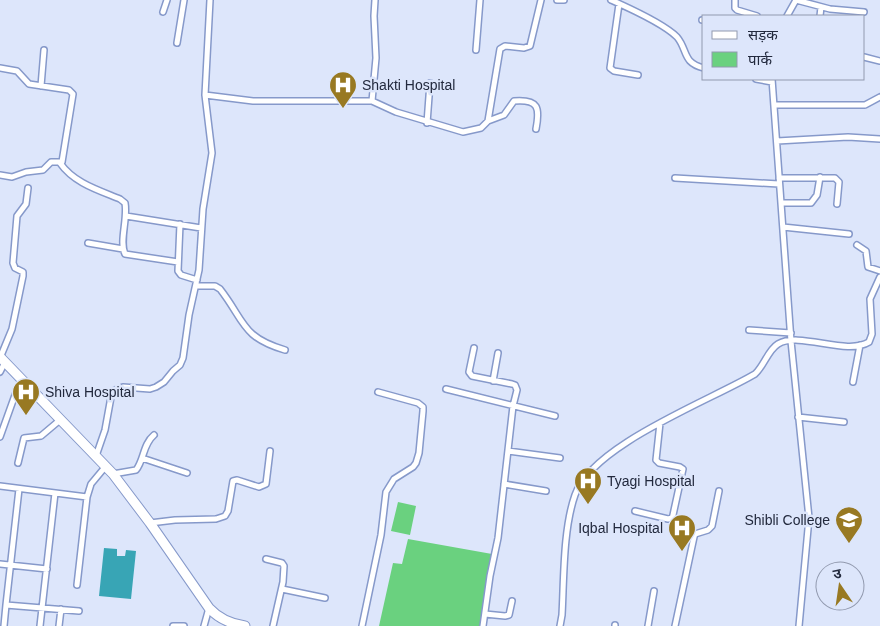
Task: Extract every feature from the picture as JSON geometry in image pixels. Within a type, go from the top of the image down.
[{"type":"highway","points":[[2,359],[113,474],[216,616],[245,626]]},
{"type":"street","points":[[164,12],[167,0]]},
{"type":"street","points":[[177,43],[184,0]]},
{"type":"street","points":[[96,456],[105,430],[111,397],[115,390],[123,387],[156,388],[180,365],[183,358],[189,315],[197,283],[201,228],[212,153],[205,95],[210,0]]},
{"type":"street","points":[[372,101],[376,58],[375,0]]},
{"type":"street","points":[[476,50],[480,0]]},
{"type":"street","points":[[488,121],[500,49],[505,46],[524,48],[530,46],[541,0]]},
{"type":"street","points":[[557,0],[564,0]]},
{"type":"street","points":[[611,0],[674,35],[690,62],[702,67]]},
{"type":"street","points":[[735,0],[735,8],[737,10],[754,15]]},
{"type":"street","points":[[788,15],[796,0],[834,10],[864,12]]},
{"type":"street","points":[[619,4],[610,68],[614,71],[638,75]]},
{"type":"street","points":[[820,15],[821,7]]},
{"type":"street","points":[[40,86],[44,50]]},
{"type":"street","points":[[865,57],[880,61]]},
{"type":"street","points":[[0,68],[17,71],[26,82],[69,90],[73,94],[64,158],[60,163]]},
{"type":"street","points":[[772,80],[791,341],[808,496],[809,518],[799,626]]},
{"type":"street","points":[[427,122],[430,84]]},
{"type":"street","points":[[205,95],[253,101],[372,101],[396,112],[462,132],[481,128],[488,121],[504,115],[514,101],[528,102],[538,107],[536,129]]},
{"type":"street","points":[[774,105],[865,105],[880,97]]},
{"type":"street","points":[[777,141],[848,137],[880,139]]},
{"type":"street","points":[[0,175],[16,176],[23,172],[43,170],[51,162],[60,163],[78,181],[124,202],[126,216],[123,252],[127,255],[178,262]]},
{"type":"street","points":[[781,203],[811,203],[817,195],[820,177]]},
{"type":"street","points":[[676,178],[779,181],[820,177],[835,178],[838,180],[837,204]]},
{"type":"street","points":[[0,372],[2,359],[12,329],[23,276],[22,271],[15,268],[13,263],[17,216],[27,202],[28,188]]},
{"type":"street","points":[[126,216],[201,228]]},
{"type":"street","points":[[180,224],[178,262],[180,274],[197,283],[220,289],[250,333],[262,341],[285,350]]},
{"type":"street","points":[[782,227],[849,234]]},
{"type":"street","points":[[88,243],[123,249]]},
{"type":"street","points":[[857,245],[866,251],[868,267],[880,271]]},
{"type":"street","points":[[560,626],[568,529],[572,504],[579,485],[592,468],[604,458],[660,423],[755,374],[761,369],[774,347],[783,342],[860,345],[869,342],[872,334],[870,299],[880,277]]},
{"type":"street","points":[[749,330],[791,333]]},
{"type":"street","points":[[853,382],[860,345]]},
{"type":"street","points":[[474,348],[470,375],[475,378],[515,385],[516,390],[498,538],[490,576],[483,626]]},
{"type":"street","points":[[493,381],[498,353]]},
{"type":"street","points":[[0,436],[22,380]]},
{"type":"street","points":[[446,390],[556,416]]},
{"type":"street","points":[[362,626],[381,535],[386,492],[394,479],[413,467],[418,459],[423,411],[418,403],[378,392]]},
{"type":"street","points":[[798,416],[844,422]]},
{"type":"street","points":[[18,463],[24,438],[41,436],[60,420]]},
{"type":"street","points":[[635,511],[668,519],[672,518],[673,515],[683,470],[659,463],[656,460],[660,423]]},
{"type":"street","points":[[113,474],[136,470],[149,440],[154,435]]},
{"type":"street","points":[[150,523],[212,519],[225,516],[229,507],[233,481],[237,480],[259,487],[266,484],[270,451]]},
{"type":"street","points":[[508,451],[560,458]]},
{"type":"street","points":[[142,458],[187,473]]},
{"type":"street","points":[[77,585],[87,496],[91,484],[106,466]]},
{"type":"street","points":[[504,484],[546,491]]},
{"type":"street","points":[[0,486],[87,496]]},
{"type":"street","points":[[4,626],[19,489]]},
{"type":"street","points":[[675,626],[694,537],[695,534],[708,530],[712,526],[719,491]]},
{"type":"street","points":[[40,626],[54,493]]},
{"type":"street","points":[[266,559],[283,564],[285,571],[273,626]]},
{"type":"street","points":[[0,564],[47,569]]},
{"type":"street","points":[[282,589],[325,598]]},
{"type":"street","points":[[648,626],[654,592]]},
{"type":"street","points":[[485,614],[509,615],[512,600]]},
{"type":"street","points":[[6,605],[79,611]]},
{"type":"street","points":[[204,626],[209,608]]},
{"type":"street","points":[[59,626],[60,609]]},
{"type":"street","points":[[173,626],[184,626]]},
{"type":"green space","points":[[398,502],[416,506],[410,535],[391,531]]},
{"type":"green space","points":[[408,539],[492,554],[483,626],[379,626],[393,563],[402,564]]},
{"type":"water","points":[[104,548],[117,549],[117,556],[125,556],[126,550],[136,551],[131,599],[99,596]]},
{"type":"place","name":"Shakti Hospital","points":[[343,109]]},
{"type":"place","name":"Shiva Hospital","points":[[26,416]]},
{"type":"place","name":"Tyagi Hospital","points":[[588,505]]},
{"type":"place","name":"Shibli College","points":[[849,544]]},
{"type":"place","name":"Iqbal Hospital","points":[[682,552]]}]
